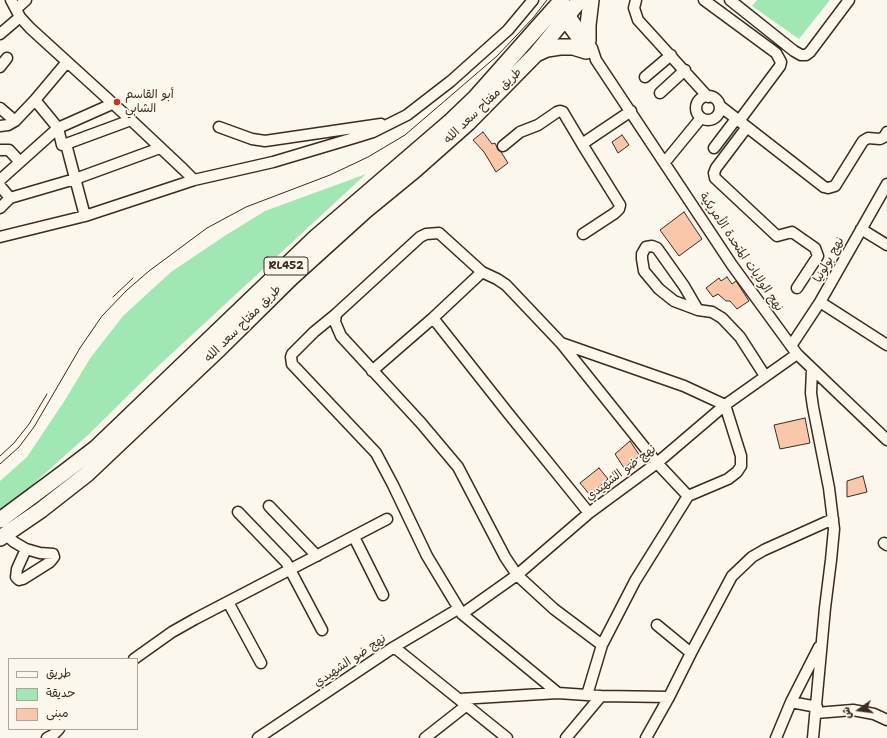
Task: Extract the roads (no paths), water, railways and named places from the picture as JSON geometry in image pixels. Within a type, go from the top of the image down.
[{"type":"highway","name":"طريق مفتاح سعد الله","points":[[0,520],[96,448],[315,238],[451,121],[562,9],[580,0]]},
{"type":"highway","points":[[536,54],[548,49],[560,47],[573,47],[590,50],[588,25],[591,0]]},
{"type":"highway","name":"طريق مفتاح سعد الله","points":[[3,536],[87,474],[219,349],[291,278],[365,211],[415,170],[468,123],[536,54],[562,9]]},
{"type":"street","points":[[0,34],[16,9],[26,0]]},
{"type":"street","points":[[0,237],[85,216],[194,180],[273,162],[362,136],[407,115],[423,103],[480,56],[508,30],[533,0]]},
{"type":"street","points":[[636,0],[634,8],[638,20],[708,97],[715,99],[720,106],[737,120],[828,188],[835,186],[864,141],[868,138],[880,139],[884,137],[887,132]]},
{"type":"street","points":[[704,0],[776,53],[781,62],[780,66],[714,148]]},
{"type":"street","points":[[730,0],[741,4],[794,51],[801,55],[806,55],[810,52],[849,0]]},
{"type":"street","points":[[16,9],[30,28],[194,180]]},
{"type":"street","name":"نهج الولايات المتحدة الأمريكية","points":[[562,9],[732,265],[794,350],[887,440]]},
{"type":"street","points":[[645,77],[671,55]]},
{"type":"street","points":[[0,67],[7,58]]},
{"type":"street","points":[[0,126],[8,125],[15,121],[67,62]]},
{"type":"street","points":[[660,93],[685,70]]},
{"type":"street","points":[[708,97],[700,100],[697,107],[698,115],[701,118],[709,120],[716,117],[719,114],[720,106]]},
{"type":"street","points":[[35,100],[58,128],[62,144],[66,144],[131,120]]},
{"type":"street","points":[[0,180],[58,128],[112,104]]},
{"type":"street","points":[[0,108],[15,121]]},
{"type":"street","points":[[582,144],[631,111]]},
{"type":"street","points":[[503,146],[520,132],[538,125],[557,112],[563,112],[620,205],[619,209],[615,213],[582,234]]},
{"type":"street","points":[[665,162],[701,118]]},
{"type":"street","points":[[220,127],[252,139],[265,141],[395,121]]},
{"type":"street","points":[[747,127],[716,168],[714,173],[715,178],[777,236],[792,232],[815,248],[818,256],[797,288]]},
{"type":"street","points":[[66,144],[85,216]]},
{"type":"street","points":[[0,208],[10,198],[75,179],[160,148]]},
{"type":"street","points":[[0,150],[9,150],[20,162]]},
{"type":"street","name":"نهج بولونيا","points":[[794,350],[887,184]]},
{"type":"street","points":[[0,186],[10,198]]},
{"type":"street","points":[[861,229],[887,245]]},
{"type":"street","points":[[558,692],[460,612],[427,556],[376,453],[292,364],[290,357],[314,332],[420,238],[426,234],[439,233],[482,272],[506,285],[561,343],[657,463],[688,496]]},
{"type":"street","points":[[698,310],[684,286],[662,254],[655,247],[646,247],[642,254],[644,271],[659,289],[674,301],[698,310],[712,312],[732,326],[750,350],[765,376]]},
{"type":"street","points":[[372,371],[433,318],[482,272]]},
{"type":"street","points":[[820,302],[887,345]]},
{"type":"street","points":[[336,314],[337,329],[341,336],[421,423],[458,467],[505,557],[517,575],[554,609],[602,645]]},
{"type":"street","points":[[433,318],[589,512]]},
{"type":"street","points":[[561,343],[684,386],[725,405],[741,456],[741,466],[737,472],[728,479],[688,496],[635,582],[602,645],[587,695]]},
{"type":"street","name":"نهج ضو الشهيدي","points":[[258,738],[394,647],[460,612],[517,575],[589,512],[657,463],[725,405],[765,376],[794,350]]},
{"type":"street","points":[[812,369],[811,393],[833,519],[834,534],[822,642],[814,738]]},
{"type":"street","points":[[269,506],[317,556]]},
{"type":"street","points":[[238,512],[286,562],[322,630]]},
{"type":"street","points":[[135,658],[172,632],[387,519]]},
{"type":"street","points":[[646,738],[732,576],[741,566],[764,550],[833,519]]},
{"type":"street","points":[[3,536],[26,550]]},
{"type":"street","points":[[354,537],[383,595]]},
{"type":"street","points":[[228,602],[261,663]]},
{"type":"street","points":[[657,625],[691,653]]},
{"type":"street","points":[[776,738],[791,702],[822,642]]},
{"type":"street","points":[[394,647],[507,738]]},
{"type":"street","points":[[425,738],[463,702],[558,692],[601,696],[669,697]]},
{"type":"street","points":[[566,738],[601,696]]},
{"type":"street","points":[[791,702],[816,710],[853,710],[870,712],[887,720]]},
{"type":"tram line","points":[[0,464],[19,447],[34,427],[80,348],[102,316],[127,290],[149,271],[207,228],[246,207],[330,175],[368,157],[405,135],[497,56],[533,18],[547,0]]},
{"type":"tram line","points":[[113,297],[133,278]]},
{"type":"tram line","points":[[0,456],[14,443],[29,424],[47,394]]},
{"type":"place","name":"أبو القاسم الشابي","points":[[117,102]]}]
